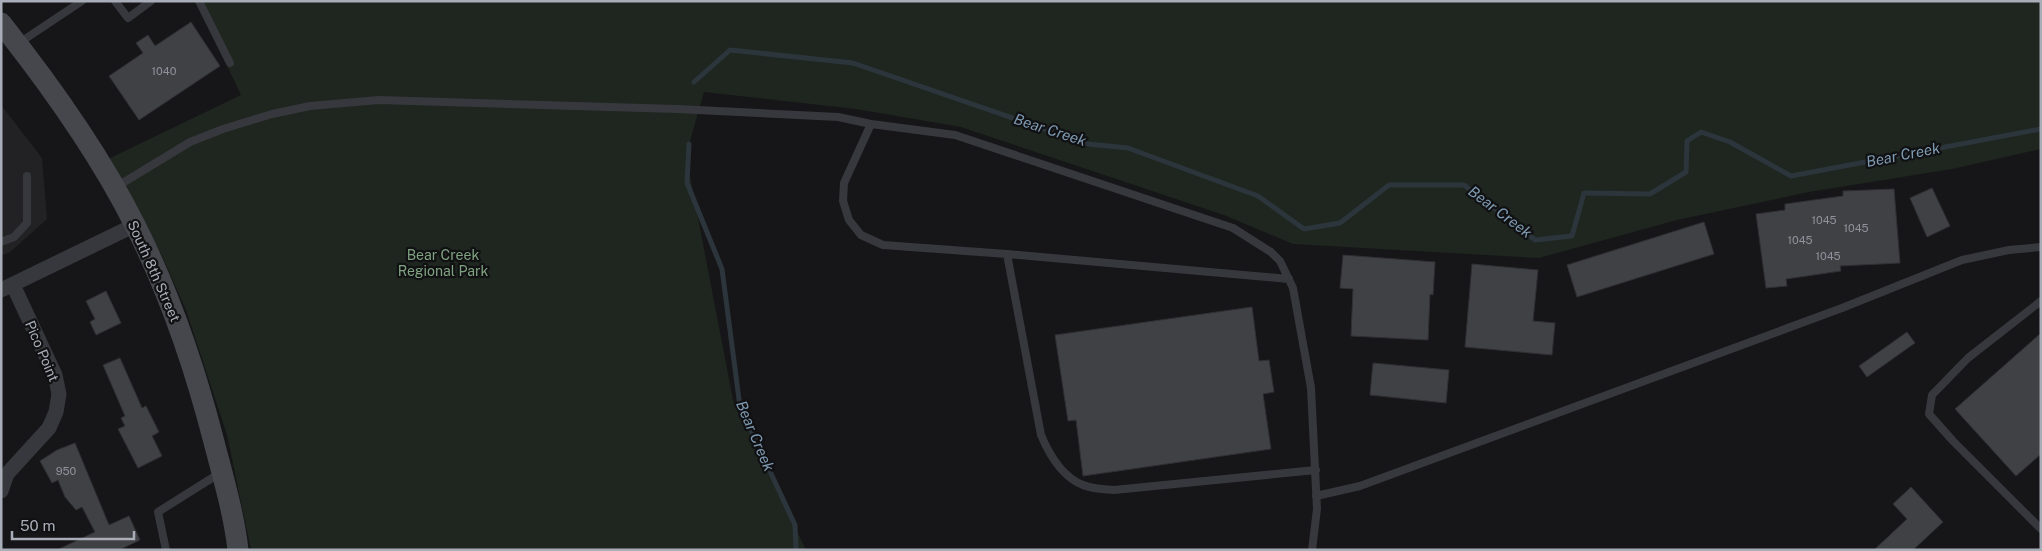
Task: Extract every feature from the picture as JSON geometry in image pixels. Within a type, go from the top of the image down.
[{"type":"main road","name":"South 8th Street","points":[[1,23],[63,105],[115,188],[135,225],[177,321],[198,382],[222,472],[238,550]]},
{"type":"street","points":[[7,287],[135,225]]},
{"type":"street","name":"Pico Point","points":[[1,491],[7,474],[49,428],[56,412],[59,394],[55,376],[7,287]]},
{"type":"lane","points":[[18,44],[82,1]]},
{"type":"lane","points":[[115,1],[128,18],[151,1]]},
{"type":"lane","points":[[199,1],[230,63]]},
{"type":"lane","points":[[115,188],[190,142],[222,129],[272,114],[310,106],[378,100],[677,109],[838,117],[871,124],[955,135],[1233,228],[1271,252],[1280,261],[1293,288],[1311,388],[1316,470],[1316,518],[1312,550]]},
{"type":"lane","points":[[871,124],[844,183],[843,201],[850,220],[861,235],[883,245],[1289,279]]},
{"type":"lane","points":[[1,242],[14,237],[27,223],[27,176]]},
{"type":"lane","points":[[1316,496],[1360,486],[1842,308],[1962,260],[2009,250],[2041,247]]},
{"type":"lane","points":[[1007,254],[1041,435],[1048,452],[1067,476],[1083,486],[1114,490],[1316,470]]},
{"type":"lane","points":[[2041,302],[1968,358],[1932,395],[1929,414],[2041,529]]},
{"type":"lane","points":[[166,550],[158,512],[222,472]]},
{"type":"shaded area","points":[[1,105],[42,158],[47,219],[10,252],[1,256]]},
{"type":"green space","name":"Bear Creek Regional Park","points":[[196,1],[2041,1],[2041,149],[1952,169],[1809,192],[1677,220],[1539,258],[1293,244],[1224,215],[961,127],[856,109],[704,92],[686,155],[733,400],[806,550],[251,550],[227,435],[186,310],[162,256],[106,160],[241,95]]},
{"type":"building","points":[[191,22],[220,66],[139,120],[109,76],[143,53],[136,43],[148,35],[155,46]]},
{"type":"building","points":[[1932,188],[1950,226],[1927,237],[1910,198]]},
{"type":"building","points":[[1894,189],[1900,263],[1840,266],[1841,271],[1786,279],[1787,286],[1766,288],[1756,214],[1785,210],[1785,204],[1843,196],[1843,191]]},
{"type":"building","points":[[1704,222],[1714,254],[1577,297],[1567,265]]},
{"type":"building","points":[[1343,255],[1435,262],[1433,295],[1430,294],[1428,340],[1351,336],[1353,289],[1340,288]]},
{"type":"building","points":[[1472,264],[1538,270],[1533,321],[1555,323],[1552,355],[1465,347]]},
{"type":"building","points":[[106,291],[121,323],[96,335],[90,322],[95,319],[86,301]]},
{"type":"building","points":[[1252,307],[1259,361],[1269,360],[1274,392],[1263,394],[1271,449],[1083,476],[1076,420],[1068,421],[1055,335]]},
{"type":"building","points":[[1907,332],[1915,343],[1867,377],[1859,366]]},
{"type":"building","points":[[2041,333],[2041,454],[2016,476],[1955,409]]},
{"type":"building","points":[[120,358],[142,408],[146,406],[159,432],[152,436],[162,456],[138,468],[118,429],[125,426],[121,418],[125,416],[103,365]]},
{"type":"building","points":[[1373,363],[1449,370],[1446,403],[1370,395]]},
{"type":"building","points":[[75,443],[109,525],[129,516],[140,540],[119,550],[57,550],[95,532],[82,507],[76,510],[65,497],[58,480],[52,483],[40,461],[57,450]]},
{"type":"building","points":[[1911,487],[1943,522],[1913,550],[1874,550],[1907,519],[1893,504]]},
{"type":"waterway","name":"Bear Creek","points":[[694,82],[730,50],[853,63],[1088,144],[1128,148],[1258,196],[1304,229],[1340,223],[1389,185],[1464,185],[1535,240],[1572,236],[1584,193],[1650,194],[1686,172],[1687,141],[1701,132],[1730,142],[1791,176],[2041,129]]},
{"type":"waterway","name":"Bear Creek","points":[[689,144],[687,183],[722,269],[740,407],[795,525],[796,550]]}]
